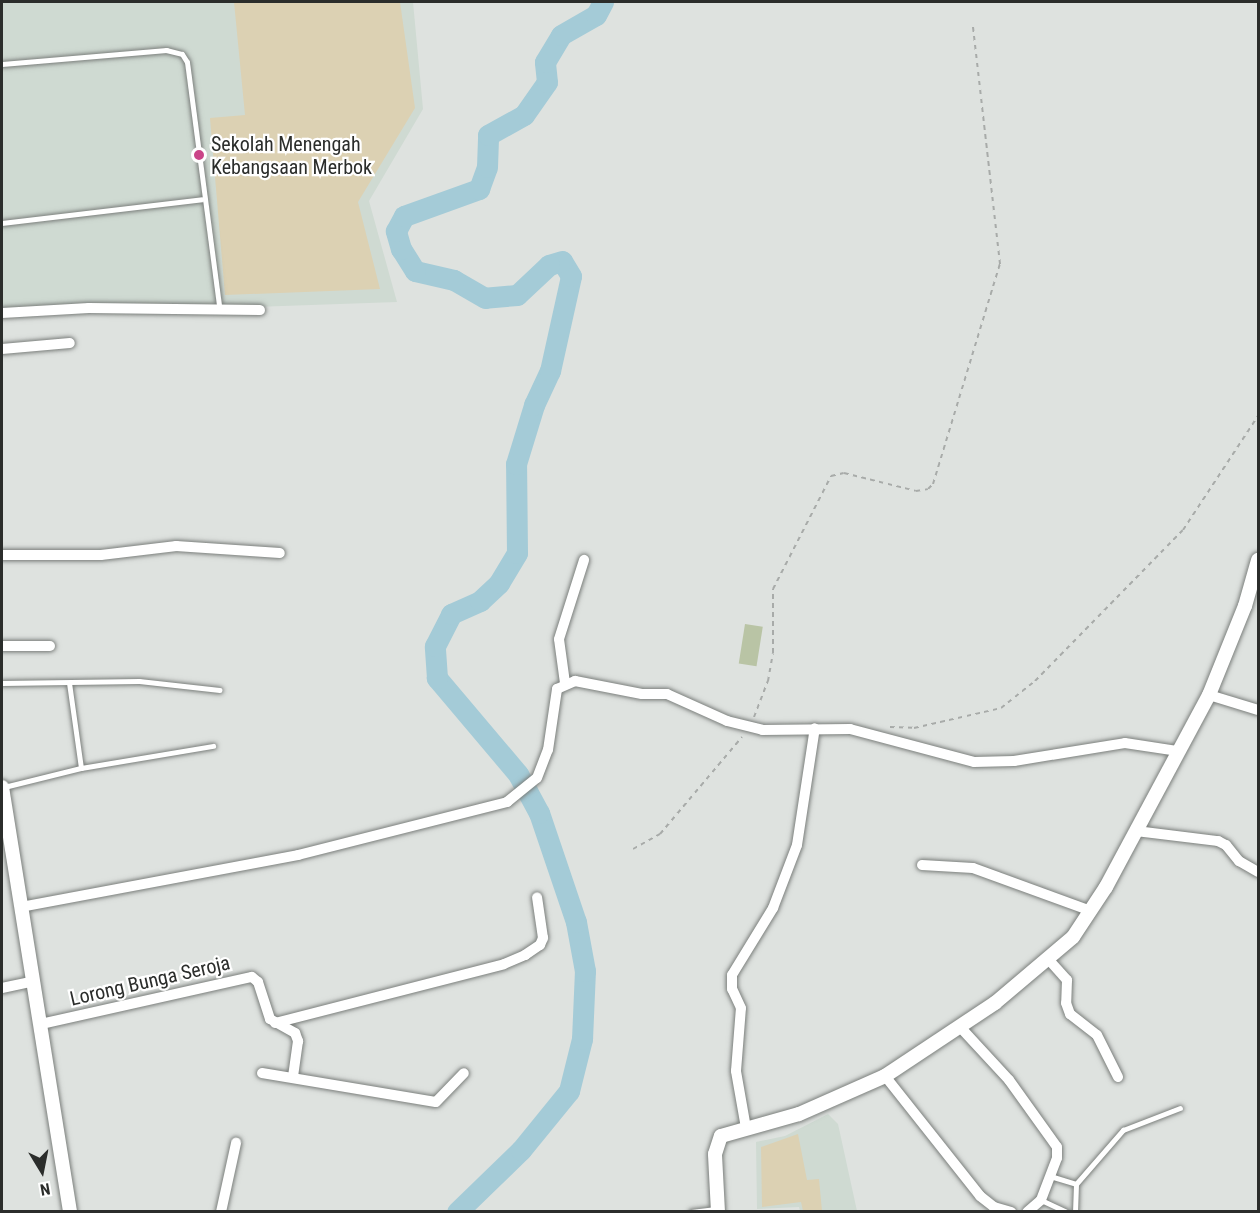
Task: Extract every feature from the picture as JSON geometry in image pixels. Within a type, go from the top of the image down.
[{"type":"street","points":[[2,313],[219,306],[260,310]]},
{"type":"street","points":[[2,349],[70,343]]},
{"type":"street","points":[[2,555],[107,554],[176,546],[280,553]]},
{"type":"street","points":[[565,683],[559,639],[584,560]]},
{"type":"street","points":[[717,1210],[717,1141],[727,1132],[799,1114],[885,1076],[961,1028],[1048,960],[1091,911],[1209,695],[1245,606],[1258,561]]},
{"type":"street","points":[[2,646],[51,646]]},
{"type":"street","points":[[21,907],[298,855],[507,802],[537,778],[548,750],[555,694],[565,683],[582,681],[642,694],[667,694],[749,727],[815,728],[885,736],[974,762],[1014,762],[1125,743],[1178,751]]},
{"type":"street","points":[[1209,695],[1258,710]]},
{"type":"street","points":[[746,1128],[736,1071],[741,1016],[732,975],[773,908],[797,845],[815,728]]},
{"type":"street","points":[[2,788],[70,1212]]},
{"type":"street","points":[[1136,831],[1218,841],[1226,845],[1239,861],[1258,872]]},
{"type":"street","points":[[922,865],[973,867],[1091,911]]},
{"type":"street","points":[[276,1023],[504,963],[525,954],[540,945],[543,938],[537,897]]},
{"type":"street","points":[[1048,960],[1067,980],[1066,1003],[1070,1014],[1097,1035],[1118,1077]]},
{"type":"street","name":"Lorong Bunga Seroja","points":[[41,1024],[252,977],[261,988],[268,1015],[276,1023],[290,1027],[298,1041],[293,1078]]},
{"type":"street","points":[[2,988],[34,981]]},
{"type":"street","points":[[961,1028],[1009,1080],[1053,1139],[1058,1152],[1041,1200],[1027,1212]]},
{"type":"street","points":[[262,1073],[436,1102],[464,1073]]},
{"type":"street","points":[[885,1076],[987,1203],[1011,1212]]},
{"type":"street","points":[[221,1212],[236,1143]]},
{"type":"lane","points":[[2,64],[166,50],[182,54],[219,306]]},
{"type":"lane","points":[[2,222],[202,199]]},
{"type":"lane","points":[[2,683],[139,681],[219,690]]},
{"type":"lane","points":[[69,682],[81,768]]},
{"type":"lane","points":[[2,788],[81,768],[213,746]]},
{"type":"lane","points":[[1075,1212],[1076,1184],[1123,1130],[1180,1108]]},
{"type":"lane","points":[[1050,1176],[1076,1184]]},
{"type":"lane","points":[[1041,1200],[1067,1212]]},
{"type":"lane","points":[[691,1212],[717,1210]]},
{"type":"path","points":[[633,849],[660,834],[749,727],[768,681],[773,589],[831,476],[844,473],[916,491],[928,489],[933,484],[1000,264],[974,27]]},
{"type":"path","points":[[885,736],[891,724],[914,728],[1001,708],[1035,681],[1183,530],[1258,416]]},
{"type":"shaded area","name":"Sekolah Menengah Kebangsaan Merbok","points":[[2,2],[413,2],[423,109],[369,201],[397,302],[2,316]]},
{"type":"shaded area","points":[[234,2],[400,2],[415,108],[358,202],[380,289],[225,295],[210,118],[245,115]]},
{"type":"shaded area","points":[[828,1114],[838,1124],[857,1211],[800,1211],[799,1207],[757,1209],[756,1142],[785,1136]]},
{"type":"shaded area","points":[[798,1134],[807,1180],[819,1179],[822,1211],[803,1211],[801,1202],[762,1207],[761,1147]]},
{"type":"building","points":[[745,624],[763,627],[757,666],[739,664]]},
{"type":"waterway","points":[[457,1212],[521,1150],[569,1091],[582,1039],[585,971],[576,922],[539,813],[518,774],[437,678],[435,646],[451,614],[480,601],[499,583],[517,553],[516,464],[534,405],[550,371],[571,276],[562,261],[549,265],[517,295],[485,298],[454,280],[415,271],[401,249],[396,231],[404,216],[479,189],[487,167],[488,135],[524,115],[547,82],[545,62],[561,35],[596,15],[603,2]]},
{"type":"place","name":"Sekolah Menengah Kebangsaan Merbok","points":[[199,155]]}]
